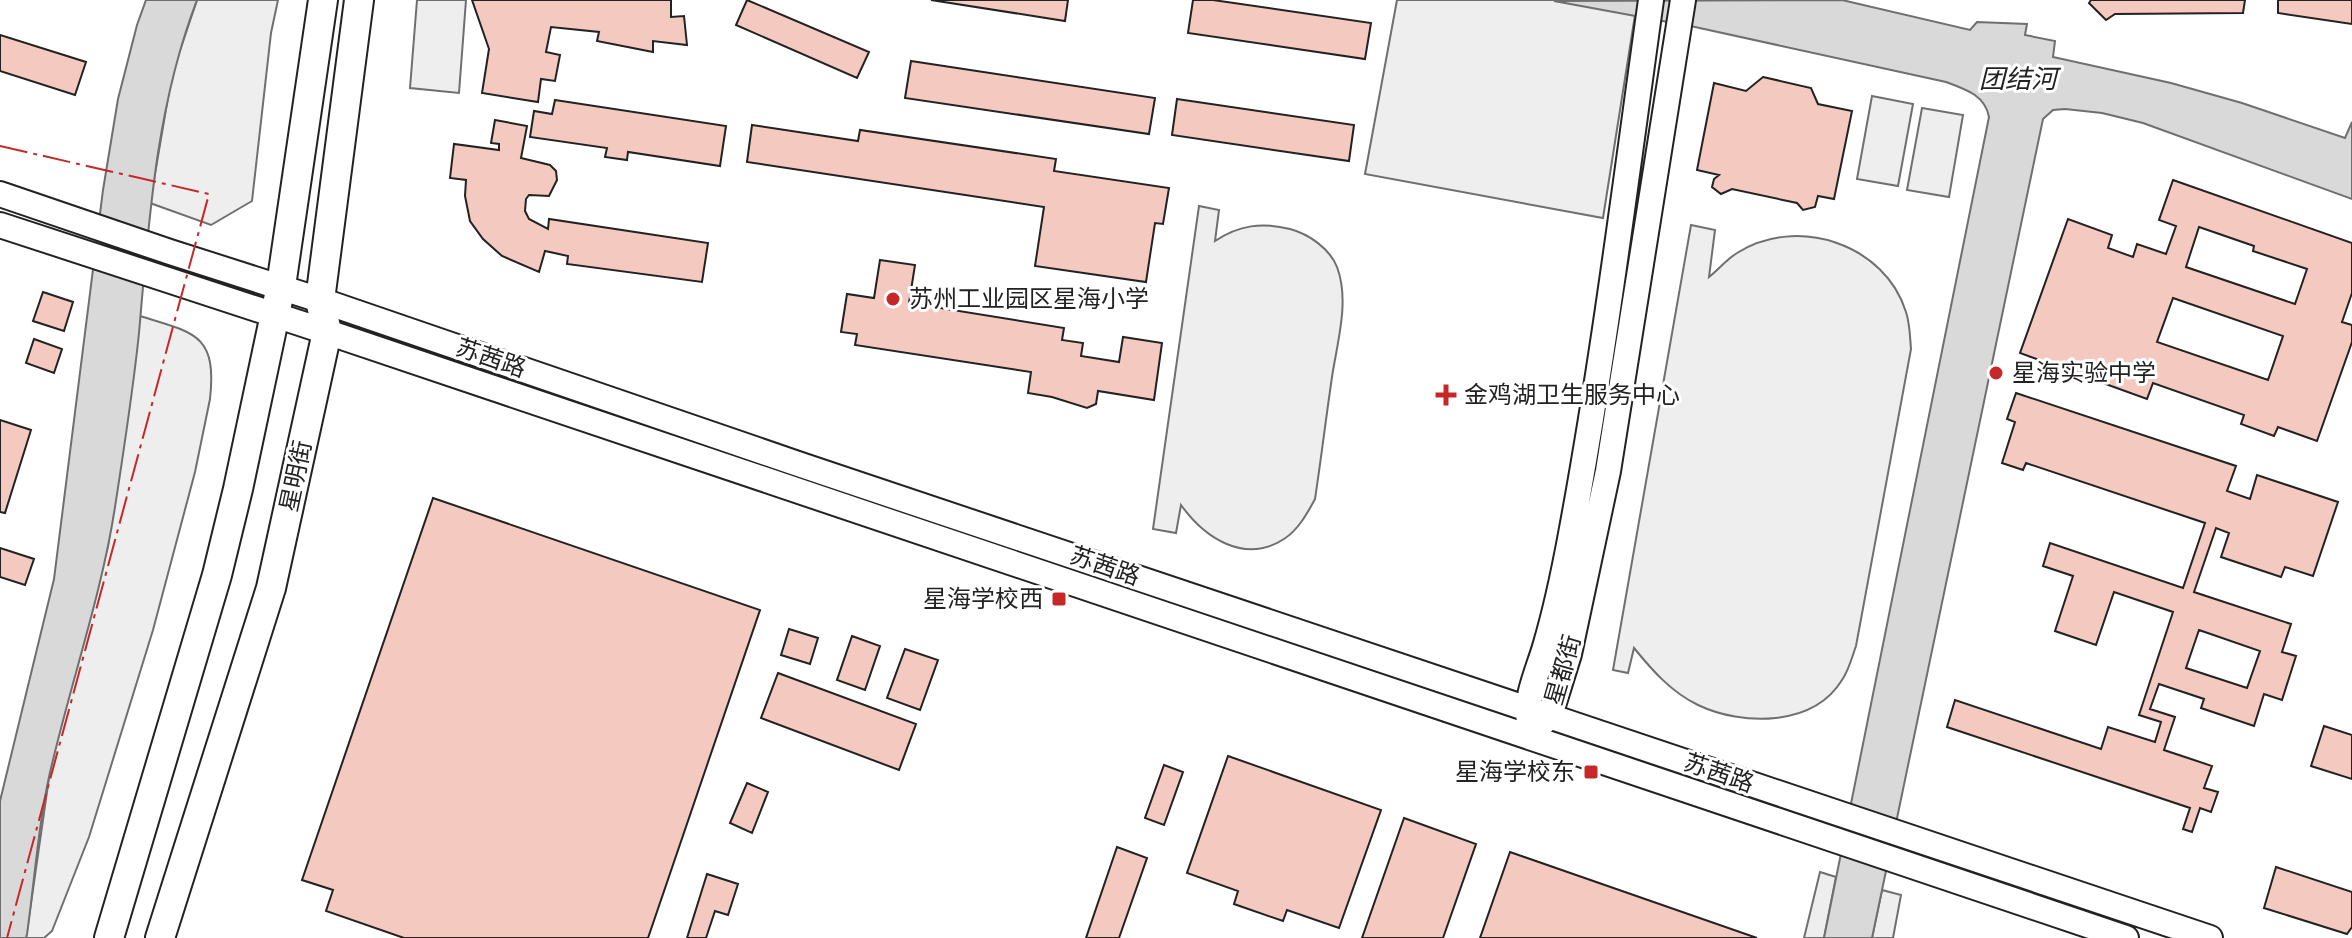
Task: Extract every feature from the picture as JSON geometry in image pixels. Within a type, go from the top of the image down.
[{"type":"main road","points":[[109,938],[217,575],[281,286],[323,0]]},
{"type":"main road","name":"星明街","points":[[160,938],[271,588],[327,332],[320,300],[359,0]]},
{"type":"main road","name":"星都街","points":[[1531,737],[1527,708],[1564,572],[1584,465],[1651,0]]},
{"type":"main road","name":"星都街","points":[[1531,737],[1550,715],[1569,654],[1608,471],[1683,0]]},
{"type":"main road","name":"苏茜路","points":[[0,194],[281,286],[801,465],[2210,938]]},
{"type":"main road","name":"苏茜路","points":[[0,225],[327,332],[2126,938]]},
{"type":"shaded area","points":[[197,0],[278,0],[271,33],[252,201],[211,225],[150,203],[172,74]]},
{"type":"shaded area","points":[[417,0],[466,0],[459,93],[410,88]]},
{"type":"shaded area","points":[[1397,0],[1554,0],[1635,15],[1603,218],[1365,174]]},
{"type":"shaded area","points":[[1872,96],[1913,104],[1898,186],[1857,179]]},
{"type":"shaded area","points":[[1922,108],[1963,115],[1949,197],[1907,190]]},
{"type":"shaded area","points":[[1199,206],[1219,210],[1215,241],[1251,226],[1290,229],[1324,248],[1334,260],[1341,280],[1341,322],[1315,499],[1289,535],[1269,546],[1254,549],[1226,544],[1213,537],[1181,505],[1176,533],[1153,529]]},
{"type":"shaded area","points":[[1691,225],[1715,230],[1709,277],[1733,255],[1761,242],[1786,237],[1811,237],[1859,253],[1879,269],[1895,288],[1908,321],[1911,349],[1856,646],[1844,676],[1829,695],[1813,707],[1776,718],[1735,717],[1698,705],[1671,687],[1634,648],[1628,673],[1613,670]]},
{"type":"shaded area","points":[[140,316],[175,327],[198,340],[210,361],[210,399],[195,472],[153,630],[89,837],[52,931],[44,938],[26,938],[51,764],[108,546]]},
{"type":"shaded area","points":[[1820,872],[1836,877],[1824,938],[1804,938]]},
{"type":"shaded area","points":[[1882,890],[1901,895],[1893,938],[1872,938]]},
{"type":"water","points":[[146,0],[197,0],[183,40],[163,122],[134,376],[115,507],[95,602],[48,781],[27,934],[26,938],[0,938],[0,801],[54,579],[103,190],[118,99]]},
{"type":"water","name":"团结河","points":[[1842,0],[1970,30],[1977,22],[2027,24],[2025,35],[2055,41],[2053,57],[2171,83],[2345,138],[2352,122],[2352,199],[2143,123],[2102,113],[2065,109],[2053,110],[2043,119],[1872,938],[1824,938],[1989,117],[1987,109],[1973,94],[1946,82],[1695,27],[1554,1]]},
{"type":"building","points":[[472,0],[671,0],[671,17],[684,16],[687,45],[653,41],[653,52],[597,41],[599,32],[551,27],[546,52],[560,55],[555,81],[541,79],[538,102],[482,93],[489,49]]},
{"type":"building","points":[[747,0],[869,52],[857,78],[736,25]]},
{"type":"building","points":[[931,0],[1068,0],[1065,21]]},
{"type":"building","points":[[1193,0],[1213,0],[1371,23],[1365,59],[1188,33]]},
{"type":"building","points":[[2091,0],[2245,0],[2243,13],[2115,14],[2106,20],[2089,3]]},
{"type":"building","points":[[2278,0],[2352,0],[2352,24],[2278,13]]},
{"type":"building","points":[[0,35],[86,62],[75,95],[0,71]]},
{"type":"building","points":[[911,61],[1155,98],[1149,134],[905,98]]},
{"type":"building","points":[[1763,77],[1811,88],[1818,104],[1852,111],[1834,199],[1818,196],[1815,207],[1803,210],[1797,203],[1732,189],[1721,194],[1712,187],[1719,175],[1697,170],[1714,83],[1746,91]]},
{"type":"building","points":[[1177,99],[1354,125],[1349,161],[1172,135]]},
{"type":"building","points":[[555,100],[726,126],[720,166],[628,152],[627,160],[605,157],[607,148],[530,137],[534,111],[552,114]]},
{"type":"building","points":[[495,120],[527,126],[521,158],[550,165],[556,171],[557,180],[549,196],[529,195],[526,199],[525,211],[529,219],[548,229],[549,219],[708,243],[702,282],[567,264],[568,256],[545,251],[539,272],[502,256],[483,239],[470,221],[465,196],[466,180],[450,178],[454,144],[499,150],[499,144],[491,143]]},
{"type":"building","points":[[752,125],[858,141],[860,130],[1056,159],[1054,171],[1169,188],[1163,224],[1155,223],[1146,282],[1035,266],[1044,207],[747,162]]},
{"type":"building","points":[[2173,180],[2352,243],[2352,293],[2342,322],[2352,325],[2352,342],[2317,441],[2278,427],[2274,436],[2241,424],[2244,415],[2153,383],[2147,399],[2020,353],[2068,219],[2112,235],[2108,248],[2133,257],[2137,244],[2166,254],[2176,226],[2159,220]],"holes":[[[2199,227],[2254,246],[2253,251],[2307,269],[2295,304],[2186,267]],[[2173,298],[2283,336],[2268,380],[2157,342]]]},
{"type":"building","points":[[880,260],[915,265],[909,303],[1064,328],[1062,340],[1083,343],[1081,356],[1119,362],[1123,337],[1162,343],[1154,400],[1098,391],[1096,404],[1087,408],[1028,393],[1031,372],[855,345],[857,334],[841,332],[847,294],[874,298]]},
{"type":"building","points":[[43,292],[73,302],[64,331],[33,321]]},
{"type":"building","points":[[34,339],[62,349],[54,373],[26,363]]},
{"type":"building","points":[[2016,393],[2236,466],[2227,491],[2250,499],[2257,475],[2338,502],[2313,576],[2285,567],[2281,577],[2221,557],[2229,533],[2216,528],[2194,592],[2291,624],[2282,652],[2296,656],[2282,700],[2264,694],[2254,726],[2201,708],[2204,699],[2159,684],[2150,709],[2175,717],[2164,750],[2212,766],[2204,788],[2218,792],[2211,812],[2200,808],[2192,832],[2183,829],[2190,808],[1947,727],[1955,700],[2101,749],[2108,727],[2155,742],[2161,722],[2139,715],[2173,612],[2114,592],[2096,645],[2055,631],[2073,576],[2043,566],[2050,543],[2183,588],[2205,523],[2026,463],[2023,470],[2002,463],[2015,422],[2007,419]],"holes":[[[2199,630],[2260,651],[2247,688],[2186,668]]]},
{"type":"building","points":[[0,420],[31,430],[5,513],[0,512]]},
{"type":"building","points":[[433,498],[760,610],[648,938],[404,938],[326,911],[333,890],[302,880]]},
{"type":"building","points":[[0,548],[34,559],[25,585],[0,577]]},
{"type":"building","points":[[789,629],[818,638],[810,664],[781,655]]},
{"type":"building","points":[[852,636],[880,646],[865,690],[837,680]]},
{"type":"building","points":[[905,649],[938,660],[920,710],[887,698]]},
{"type":"building","points":[[778,673],[916,724],[899,770],[761,718]]},
{"type":"building","points":[[2324,726],[2352,735],[2352,779],[2311,766]]},
{"type":"building","points":[[1228,756],[1381,810],[1339,928],[1287,910],[1283,921],[1234,904],[1238,891],[1187,873]]},
{"type":"building","points":[[1164,765],[1183,772],[1164,825],[1145,818]]},
{"type":"building","points":[[747,783],[768,792],[752,833],[730,823]]},
{"type":"building","points":[[1404,818],[1476,844],[1443,938],[1362,938]]},
{"type":"building","points":[[1117,847],[1147,858],[1119,938],[1086,938]]},
{"type":"building","points":[[1510,852],[1757,938],[1480,938]]},
{"type":"building","points":[[2276,867],[2352,892],[2352,927],[2347,934],[2264,908]]},
{"type":"building","points":[[707,874],[738,884],[728,915],[715,911],[706,938],[687,938]]},
{"type":"power","points":[[0,146],[209,194],[7,938]]},
{"type":"place","name":"苏州工业园区星海小学","points":[[893,299]]},
{"type":"place","name":"星海实验中学","points":[[1996,373]]},
{"type":"place","name":"金鸡湖卫生服务中心","points":[[1446,395]]},
{"type":"place","name":"星海学校西","points":[[1059,599]]},
{"type":"place","name":"星海学校东","points":[[1591,772]]}]
